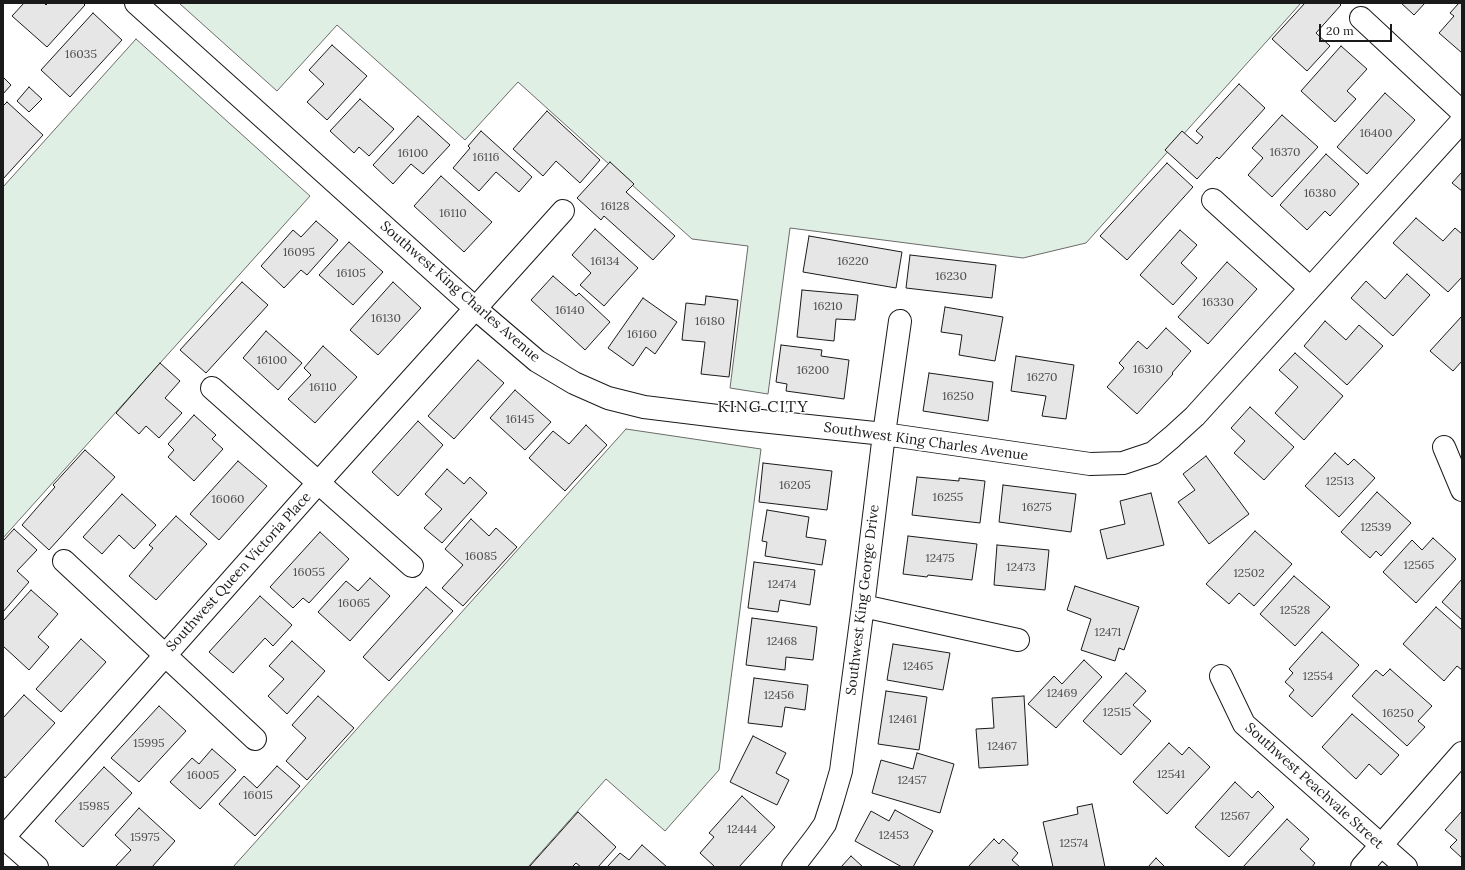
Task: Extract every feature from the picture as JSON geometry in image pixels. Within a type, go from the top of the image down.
[{"type":"street","name":"Southwest King Charles Avenue","points":[[136,3],[476,309],[537,361],[574,383],[608,398],[644,407],[884,434],[1090,464],[1123,463],[1153,453],[1195,416],[1462,121]]},
{"type":"street","points":[[1361,18],[1462,112]]},
{"type":"street","points":[[1213,200],[1310,288]]},
{"type":"street","name":"Southwest Queen Victoria Place","points":[[36,867],[3,838],[318,483],[563,211]]},
{"type":"street","name":"Southwest King George Drive","points":[[792,867],[825,824],[841,771],[900,321]]},
{"type":"street","points":[[212,388],[412,566]]},
{"type":"street","points":[[1444,447],[1462,490]]},
{"type":"street","points":[[64,561],[164,656],[255,739]]},
{"type":"street","points":[[863,606],[1018,640]]},
{"type":"street","name":"Southwest Peachvale Street","points":[[1222,676],[1244,724],[1406,867]]},
{"type":"street","points":[[1362,867],[1462,753]]},
{"type":"green space","points":[[179,3],[1301,3],[1086,243],[1023,258],[790,228],[768,394],[730,388],[748,246],[692,239],[518,82],[465,140],[337,25],[277,91]]},
{"type":"green space","points":[[136,39],[310,196],[3,538],[3,187]]},
{"type":"green space","points":[[626,429],[761,449],[719,770],[665,831],[606,779],[528,867],[233,867]]},
{"type":"building","points":[[24,3],[44,3],[46,5],[48,3],[83,3],[85,5],[47,47],[12,16]]},
{"type":"building","points":[[1305,3],[1339,3],[1341,5],[1316,33],[1330,46],[1307,71],[1272,39]]},
{"type":"building","points":[[1401,3],[1425,3],[1414,15]]},
{"type":"building","points":[[1459,3],[1462,3],[1462,53],[1439,33],[1454,16],[1450,13]]},
{"type":"building","points":[[93,13],[122,40],[70,97],[41,70]]},
{"type":"building","points":[[332,45],[367,76],[327,120],[307,102],[324,84],[309,70]]},
{"type":"building","points":[[1341,46],[1367,69],[1347,91],[1356,99],[1335,122],[1301,91]]},
{"type":"building","points":[[3,77],[11,85],[3,94]]},
{"type":"building","points":[[1239,84],[1265,108],[1219,159],[1217,157],[1197,179],[1165,150],[1182,131],[1197,144],[1203,137],[1196,131]]},
{"type":"building","points":[[29,87],[42,99],[29,112],[17,101]]},
{"type":"building","points":[[1385,93],[1415,120],[1367,174],[1337,147]]},
{"type":"building","points":[[360,99],[394,129],[369,156],[359,147],[354,153],[330,131]]},
{"type":"building","points":[[7,102],[43,135],[3,179],[3,106]]},
{"type":"building","points":[[547,111],[600,160],[580,183],[556,161],[543,176],[513,149]]},
{"type":"building","points":[[1282,115],[1318,147],[1272,197],[1248,175],[1263,158],[1252,148]]},
{"type":"building","points":[[418,116],[450,145],[423,174],[411,164],[393,184],[373,165]]},
{"type":"building","points":[[481,131],[532,177],[519,192],[496,172],[479,191],[453,168],[470,148],[468,146]]},
{"type":"building","points":[[1326,154],[1359,184],[1330,216],[1325,211],[1307,230],[1280,205]]},
{"type":"building","points":[[610,162],[634,184],[626,192],[675,236],[653,260],[604,216],[601,220],[577,198]]},
{"type":"building","points":[[1167,163],[1193,187],[1127,260],[1100,236]]},
{"type":"building","points":[[1462,172],[1462,191],[1452,183]]},
{"type":"building","points":[[441,176],[492,222],[464,252],[414,206]]},
{"type":"building","points":[[1416,218],[1443,241],[1455,228],[1462,234],[1462,277],[1448,292],[1393,243]]},
{"type":"building","points":[[316,221],[338,240],[307,275],[301,270],[284,288],[261,266],[293,230],[301,237]]},
{"type":"building","points":[[595,229],[638,268],[604,306],[580,285],[591,273],[572,255]]},
{"type":"building","points":[[1180,230],[1197,245],[1181,263],[1197,278],[1173,305],[1140,275]]},
{"type":"building","points":[[809,236],[902,252],[896,288],[803,272]]},
{"type":"building","points":[[349,242],[383,272],[353,305],[319,275]]},
{"type":"building","points":[[910,255],[996,265],[992,298],[906,288]]},
{"type":"building","points":[[1227,262],[1257,289],[1208,344],[1178,317]]},
{"type":"building","points":[[1407,274],[1430,295],[1393,336],[1351,298],[1366,281],[1385,299]]},
{"type":"building","points":[[553,276],[576,296],[579,293],[610,322],[585,350],[531,300]]},
{"type":"building","points":[[242,282],[268,305],[206,373],[180,350]]},
{"type":"building","points":[[393,282],[421,308],[378,355],[350,330]]},
{"type":"building","points":[[802,290],[858,295],[855,320],[836,319],[834,341],[797,337]]},
{"type":"building","points":[[706,296],[738,300],[729,377],[701,374],[705,342],[682,340],[686,303],[705,305]]},
{"type":"building","points":[[643,298],[677,322],[655,354],[646,347],[633,366],[608,348]]},
{"type":"building","points":[[945,307],[1003,317],[995,361],[959,355],[962,335],[941,332]]},
{"type":"building","points":[[1462,316],[1462,361],[1453,371],[1430,351]]},
{"type":"building","points":[[1325,321],[1346,340],[1359,325],[1383,346],[1347,385],[1304,346]]},
{"type":"building","points":[[1166,328],[1191,351],[1172,373],[1173,374],[1137,414],[1107,387],[1124,368],[1119,363],[1138,341],[1147,349]]},
{"type":"building","points":[[266,331],[302,363],[278,390],[243,358]]},
{"type":"building","points":[[781,345],[822,350],[821,356],[849,360],[844,399],[786,391],[787,384],[776,382]]},
{"type":"building","points":[[323,346],[357,377],[315,423],[288,399],[311,375],[304,368]]},
{"type":"building","points":[[1295,353],[1343,396],[1304,440],[1275,413],[1298,387],[1279,370]]},
{"type":"building","points":[[1016,356],[1074,365],[1066,419],[1042,416],[1046,396],[1011,391]]},
{"type":"building","points":[[478,360],[504,383],[454,439],[428,416]]},
{"type":"building","points":[[160,363],[180,381],[165,398],[182,413],[159,438],[146,426],[139,434],[116,413]]},
{"type":"building","points":[[929,373],[993,382],[988,421],[923,411]]},
{"type":"building","points":[[515,390],[551,422],[525,450],[490,418]]},
{"type":"building","points":[[1250,407],[1294,447],[1264,480],[1234,453],[1245,441],[1231,428]]},
{"type":"building","points":[[194,415],[216,435],[212,439],[223,449],[194,481],[168,457],[174,450],[168,444]]},
{"type":"building","points":[[418,421],[443,445],[398,496],[372,472]]},
{"type":"building","points":[[586,425],[607,445],[565,491],[529,458],[553,431],[569,444]]},
{"type":"building","points":[[85,450],[115,477],[49,550],[22,525],[55,487],[53,485]]},
{"type":"building","points":[[1335,453],[1348,465],[1354,459],[1375,478],[1339,517],[1305,486]]},
{"type":"building","points":[[1206,456],[1249,514],[1209,544],[1178,502],[1195,490],[1183,474]]},
{"type":"building","points":[[238,461],[267,486],[219,540],[190,514]]},
{"type":"building","points":[[763,463],[832,471],[827,510],[759,502]]},
{"type":"building","points":[[447,469],[464,484],[470,477],[487,493],[442,543],[424,528],[442,509],[425,494]]},
{"type":"building","points":[[917,477],[959,481],[959,478],[985,481],[980,523],[912,515]]},
{"type":"building","points":[[1003,485],[1076,494],[1071,532],[999,522]]},
{"type":"building","points":[[1377,492],[1411,523],[1381,556],[1376,551],[1370,558],[1341,532]]},
{"type":"building","points":[[1151,493],[1164,545],[1107,559],[1100,530],[1125,524],[1120,501]]},
{"type":"building","points":[[122,494],[156,525],[134,549],[119,535],[102,554],[83,537]]},
{"type":"building","points":[[767,510],[809,517],[806,537],[826,540],[822,565],[765,556],[767,542],[762,541]]},
{"type":"building","points":[[176,516],[207,544],[156,600],[129,576],[153,548],[149,545]]},
{"type":"building","points":[[471,519],[489,536],[496,528],[517,547],[463,606],[442,588],[463,565],[445,549]]},
{"type":"building","points":[[14,529],[37,550],[17,571],[29,582],[3,612],[3,541]]},
{"type":"building","points":[[1255,531],[1292,564],[1254,606],[1239,593],[1229,604],[1206,584]]},
{"type":"building","points":[[320,532],[349,559],[309,603],[303,598],[293,608],[270,587]]},
{"type":"building","points":[[908,536],[977,544],[972,580],[903,574]]},
{"type":"building","points":[[1433,538],[1456,559],[1416,603],[1383,572],[1412,540],[1422,550]]},
{"type":"building","points":[[997,545],[1049,550],[1045,590],[994,585]]},
{"type":"building","points":[[754,562],[815,570],[810,605],[780,600],[778,612],[748,608]]},
{"type":"building","points":[[1294,576],[1330,607],[1295,646],[1260,614]]},
{"type":"building","points":[[370,578],[390,596],[350,641],[318,612],[346,581],[358,591]]},
{"type":"building","points":[[1462,579],[1462,620],[1442,602]]},
{"type":"building","points":[[1075,586],[1139,607],[1124,650],[1119,648],[1115,661],[1081,650],[1091,619],[1067,610]]},
{"type":"building","points":[[426,587],[453,611],[389,681],[363,657]]},
{"type":"building","points":[[31,590],[58,614],[38,637],[49,647],[29,670],[3,646],[3,621]]},
{"type":"building","points":[[260,596],[292,625],[273,646],[265,638],[233,673],[209,652]]},
{"type":"building","points":[[1436,607],[1462,630],[1462,670],[1457,666],[1444,681],[1403,644]]},
{"type":"building","points":[[752,618],[817,627],[813,660],[786,657],[785,670],[746,665]]},
{"type":"building","points":[[1322,632],[1359,665],[1312,717],[1289,696],[1294,690],[1285,682],[1293,673],[1289,669]]},
{"type":"building","points":[[81,639],[106,662],[61,712],[36,689]]},
{"type":"building","points":[[292,641],[325,671],[287,714],[268,696],[284,679],[269,666]]},
{"type":"building","points":[[893,644],[950,653],[943,690],[887,680]]},
{"type":"building","points":[[1084,660],[1102,677],[1056,728],[1028,704],[1054,676],[1062,684]]},
{"type":"building","points":[[1390,669],[1432,706],[1418,721],[1425,727],[1407,746],[1352,696],[1376,670],[1383,676]]},
{"type":"building","points":[[1126,673],[1146,691],[1133,705],[1151,721],[1121,755],[1083,721]]},
{"type":"building","points":[[754,678],[808,685],[805,710],[785,707],[782,727],[748,723]]},
{"type":"building","points":[[886,691],[927,697],[919,750],[878,744]]},
{"type":"building","points":[[24,695],[55,723],[5,778],[3,775],[3,718]]},
{"type":"building","points":[[318,696],[354,728],[307,780],[286,761],[306,738],[292,725]]},
{"type":"building","points":[[1024,696],[1028,765],[979,768],[976,729],[994,728],[992,698]]},
{"type":"building","points":[[159,706],[186,731],[139,782],[111,758]]},
{"type":"building","points":[[1352,714],[1399,755],[1381,775],[1369,764],[1356,779],[1322,747]]},
{"type":"building","points":[[753,736],[786,753],[776,773],[789,780],[777,805],[730,782]]},
{"type":"building","points":[[1169,743],[1182,755],[1189,747],[1210,767],[1167,814],[1133,782]]},
{"type":"building","points":[[212,749],[236,770],[200,809],[170,782],[192,758],[199,764]]},
{"type":"building","points":[[917,753],[954,764],[940,813],[872,793],[881,760],[913,769]]},
{"type":"building","points":[[277,766],[300,786],[255,836],[219,804],[244,776],[257,788]]},
{"type":"building","points":[[104,767],[132,793],[83,847],[55,821]]},
{"type":"building","points":[[1235,782],[1252,798],[1258,791],[1274,807],[1229,857],[1195,827]]},
{"type":"building","points":[[742,796],[775,827],[739,867],[715,867],[700,853],[714,837],[709,833]]},
{"type":"building","points":[[1092,804],[1105,867],[1053,867],[1043,822],[1078,814],[1077,807]]},
{"type":"building","points":[[139,808],[175,841],[152,867],[115,867],[131,850],[115,835]]},
{"type":"building","points":[[895,810],[933,831],[913,867],[902,867],[855,841],[871,811],[889,821]]},
{"type":"building","points":[[1462,811],[1462,858],[1450,847],[1457,840],[1445,830]]},
{"type":"building","points":[[578,812],[616,847],[598,867],[581,867],[576,863],[572,867],[531,867],[530,866]]},
{"type":"building","points":[[1287,819],[1309,839],[1300,849],[1315,863],[1312,867],[1243,867]]},
{"type":"building","points":[[994,839],[999,844],[1003,839],[1018,853],[1012,860],[1020,867],[968,867]]},
{"type":"building","points":[[642,845],[667,867],[607,867],[620,853],[629,860]]},
{"type":"building","points":[[851,856],[863,867],[841,867]]},
{"type":"building","points":[[1156,858],[1165,867],[1148,867]]},
{"type":"district","name":"KING CITY","points":[[763,407]]}]
